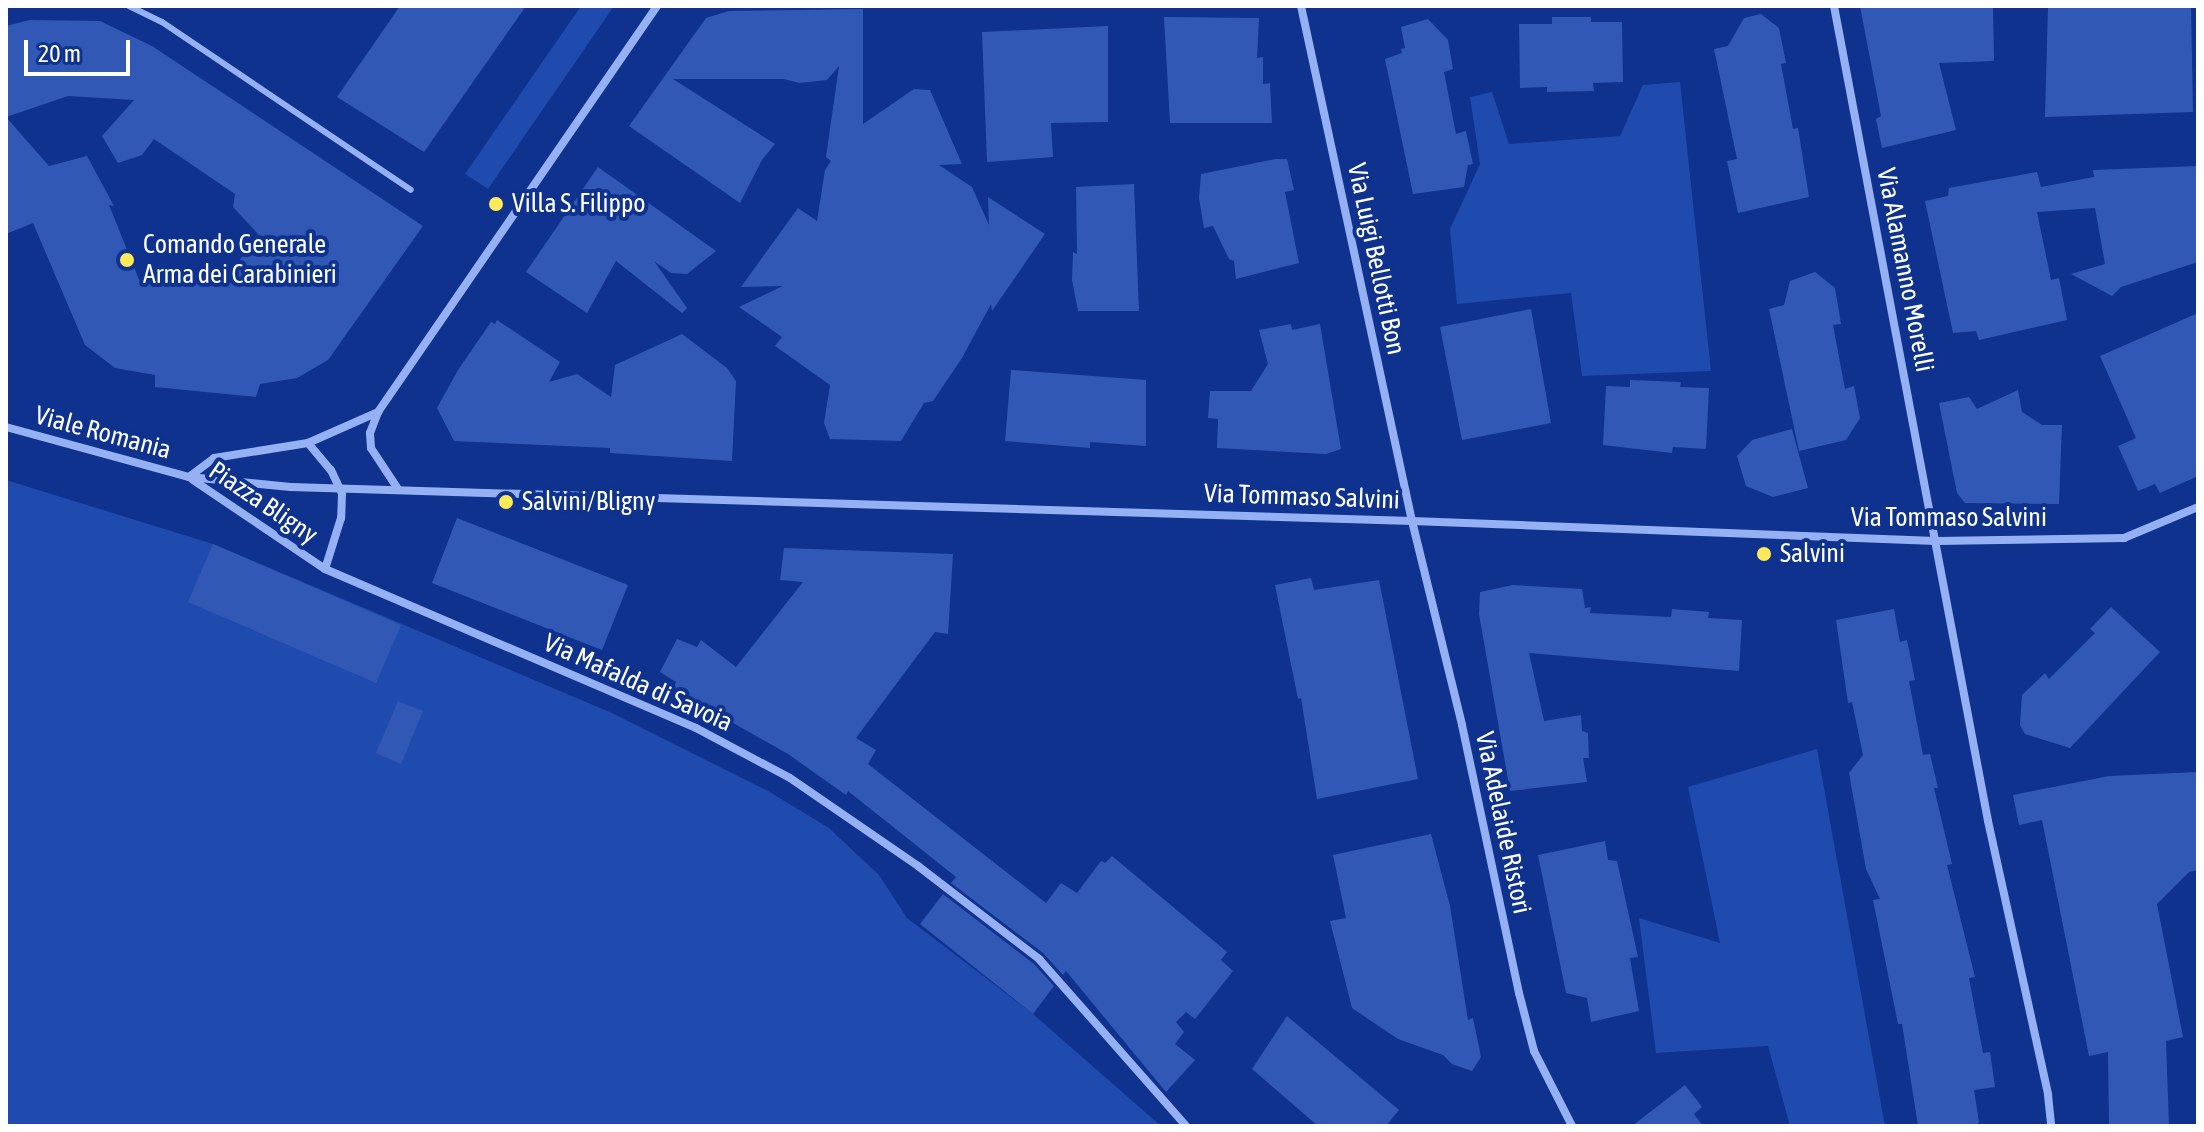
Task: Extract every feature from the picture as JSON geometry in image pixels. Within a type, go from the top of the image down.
[{"type":"street","points":[[398,489],[371,448],[370,433],[378,412],[657,6]]},
{"type":"street","name":"Via Luigi Bellotti Bon","points":[[1301,6],[1412,521]]},
{"type":"street","name":"Via Alamanno Morelli","points":[[1834,6],[1936,541]]},
{"type":"street","name":"Piazza Bligny","points":[[189,477],[214,458],[308,443],[378,412]]},
{"type":"street","name":"Viale Romania","points":[[6,427],[189,477]]},
{"type":"street","points":[[308,443],[323,459],[341,489]]},
{"type":"street","name":"Piazza Bligny","points":[[189,477],[239,484],[398,489]]},
{"type":"street","name":"Piazza Bligny","points":[[189,477],[325,569],[341,518],[341,489]]},
{"type":"street","name":"Via Tommaso Salvini","points":[[398,489],[1936,541],[2124,538],[2198,507]]},
{"type":"street","name":"Via Adelaide Ristori","points":[[1412,521],[1462,725],[1534,1051],[1572,1126]]},
{"type":"street","points":[[1936,541],[1988,821],[2048,1095],[2051,1126]]},
{"type":"street","name":"Via Mafalda di Savoia","points":[[325,569],[696,728],[790,778],[918,866],[1039,959],[1186,1126]]},
{"type":"lane","points":[[129,6],[162,22],[411,190]]},
{"type":"shaded area","points":[[581,6],[614,6],[488,189],[465,174]]},
{"type":"shaded area","points":[[1680,82],[1711,371],[1582,376],[1571,293],[1457,304],[1450,229],[1480,164],[1470,97],[1492,92],[1509,144],[1620,136],[1643,85]]},
{"type":"shaded area","points":[[6,480],[213,544],[612,713],[768,791],[829,828],[879,875],[907,918],[1033,1014],[1161,1126],[6,1126]]},
{"type":"shaded area","points":[[1817,749],[1885,1126],[1790,1126],[1768,1046],[1656,1053],[1639,918],[1720,943],[1688,787]]},
{"type":"building","points":[[400,6],[526,6],[424,152],[337,97]]},
{"type":"building","points":[[1860,6],[1993,6],[1994,61],[1939,63],[1956,130],[1882,148],[1876,119],[1881,116]]},
{"type":"building","points":[[2048,6],[2191,6],[2193,112],[2045,117]]},
{"type":"building","points":[[863,9],[863,124],[914,89],[930,90],[962,164],[939,165],[972,187],[989,225],[988,197],[1045,234],[992,311],[991,304],[962,358],[933,401],[924,403],[901,441],[830,439],[824,423],[830,385],[775,346],[782,337],[739,307],[783,286],[741,287],[798,208],[817,221],[825,170],[831,161],[826,157],[839,66],[827,80],[799,83],[784,79],[673,79],[775,144],[762,160],[740,203],[629,126],[706,18],[729,11]]},
{"type":"building","points":[[1761,14],[1779,28],[1786,63],[1781,64],[1793,129],[1798,128],[1809,197],[1738,213],[1727,161],[1737,159],[1714,49],[1728,46],[1744,18]]},
{"type":"building","points":[[1164,17],[1259,18],[1257,58],[1263,57],[1263,84],[1270,83],[1272,123],[1170,123]]},
{"type":"building","points":[[1552,17],[1591,17],[1591,22],[1622,22],[1623,82],[1593,83],[1594,91],[1547,92],[1547,87],[1520,88],[1519,24],[1552,24]]},
{"type":"building","points":[[1428,19],[1448,40],[1453,69],[1444,72],[1456,134],[1466,131],[1473,164],[1468,165],[1464,187],[1413,194],[1385,59],[1402,53],[1401,49],[1405,48],[1401,27]]},
{"type":"building","points":[[30,20],[100,21],[152,46],[423,226],[328,360],[297,378],[260,384],[256,397],[155,387],[155,375],[115,368],[85,345],[33,223],[6,234],[6,26]],"holes":[[[68,96],[134,100],[102,136],[118,163],[142,155],[154,139],[235,194],[233,207],[258,234],[225,281],[190,273],[189,285],[140,282],[109,205],[114,206],[87,156],[49,166],[6,117]]]},
{"type":"building","points":[[1108,26],[1108,122],[1051,123],[1053,157],[987,162],[982,32]]},
{"type":"building","points":[[1287,159],[1294,190],[1285,192],[1299,263],[1236,279],[1234,261],[1229,259],[1213,226],[1204,228],[1199,198],[1201,174]]},
{"type":"building","points":[[2198,166],[2198,262],[2121,287],[2112,296],[2071,274],[2105,264],[2095,208],[2037,212],[2051,280],[2059,278],[2067,320],[1979,340],[1976,331],[1953,333],[1925,201],[1948,196],[1949,188],[2037,172],[2041,187],[2094,177],[2093,170]]},
{"type":"building","points":[[598,167],[716,251],[687,274],[671,273],[654,261],[687,308],[682,313],[616,261],[587,313],[526,272]]},
{"type":"building","points":[[1134,184],[1139,311],[1078,311],[1072,280],[1073,252],[1077,254],[1076,187]]},
{"type":"building","points":[[1815,272],[1835,288],[1841,324],[1833,325],[1845,389],[1854,386],[1860,418],[1846,440],[1799,451],[1769,309],[1784,305],[1790,281]]},
{"type":"building","points":[[1531,309],[1551,423],[1462,440],[1440,327]]},
{"type":"building","points":[[2198,313],[2198,476],[2160,493],[2155,484],[2138,491],[2118,446],[2136,438],[2100,356]]},
{"type":"building","points":[[497,320],[560,362],[549,382],[577,374],[611,397],[615,365],[682,334],[727,368],[736,381],[732,461],[610,453],[610,448],[454,441],[437,408],[458,370],[491,322],[495,324]]},
{"type":"building","points":[[1291,324],[1292,330],[1320,324],[1341,449],[1326,454],[1217,448],[1218,419],[1208,418],[1210,391],[1251,391],[1268,364],[1259,330]]},
{"type":"building","points":[[1011,370],[1146,380],[1146,446],[1090,442],[1090,448],[1005,441]]},
{"type":"building","points":[[1630,380],[1681,382],[1680,387],[1709,388],[1706,449],[1673,447],[1672,453],[1603,445],[1606,386],[1630,387]]},
{"type":"building","points":[[2018,390],[2022,412],[2042,425],[2062,425],[2059,504],[1965,503],[1957,493],[1939,403],[1969,397],[1977,409]]},
{"type":"building","points":[[1792,429],[1808,488],[1773,497],[1746,486],[1737,456],[1752,440]]},
{"type":"building","points":[[457,518],[628,585],[602,650],[432,583]]},
{"type":"building","points":[[213,544],[401,625],[376,683],[188,602]]},
{"type":"building","points":[[784,548],[953,554],[948,634],[935,632],[856,738],[876,750],[868,764],[1046,903],[1061,883],[1077,893],[1101,861],[1105,863],[1112,856],[1227,952],[1221,960],[1233,971],[1195,1019],[1186,1012],[1176,1022],[1184,1032],[1175,1044],[1195,1060],[1166,1092],[1066,971],[1063,975],[1043,953],[951,883],[956,877],[848,791],[846,795],[788,754],[673,689],[676,682],[660,672],[677,639],[697,647],[701,640],[736,667],[803,582],[780,580]]},
{"type":"building","points":[[1311,578],[1314,590],[1379,580],[1418,779],[1317,799],[1301,698],[1298,699],[1275,585]]},
{"type":"building","points":[[1513,585],[1582,589],[1585,608],[1591,607],[1590,613],[1671,617],[1672,609],[1709,612],[1708,618],[1742,620],[1739,671],[1529,653],[1544,721],[1581,715],[1582,731],[1588,733],[1589,758],[1583,758],[1587,782],[1510,791],[1479,614],[1480,592]]},
{"type":"building","points":[[2111,607],[2160,652],[2070,748],[2025,734],[2020,725],[2022,695],[2045,673],[2049,679],[2095,633],[2090,629]]},
{"type":"building","points":[[1894,609],[1900,642],[1907,640],[1915,680],[1909,681],[1923,755],[1930,754],[1938,788],[1934,788],[1952,864],[1947,865],[1975,977],[1969,978],[1983,1053],[1990,1052],[1995,1087],[1974,1090],[1979,1122],[1976,1126],[1918,1126],[1902,1024],[1898,1024],[1873,900],[1880,899],[1866,869],[1849,773],[1863,755],[1852,702],[1848,703],[1836,620]]},
{"type":"building","points":[[398,701],[423,711],[401,764],[376,753]]},
{"type":"building","points":[[2198,772],[2198,870],[2189,872],[2157,904],[2183,1037],[2166,1041],[2169,1126],[2109,1126],[2108,1052],[2089,1056],[2042,820],[2019,825],[2013,795],[2109,776]]},
{"type":"building","points":[[1431,834],[1450,906],[1468,1020],[1473,1018],[1481,1057],[1472,1071],[1452,1064],[1443,1055],[1398,1039],[1352,1008],[1330,921],[1346,918],[1333,855]]},
{"type":"building","points":[[1605,841],[1608,860],[1617,861],[1638,957],[1630,958],[1639,1011],[1591,1022],[1587,998],[1566,993],[1538,855]]},
{"type":"building","points":[[943,894],[1034,964],[1054,986],[1033,1014],[920,924]]},
{"type":"building","points":[[1287,1016],[1399,1110],[1386,1126],[1318,1126],[1252,1069]]},
{"type":"building","points":[[1685,1085],[1702,1107],[1694,1114],[1703,1126],[1632,1126]]},
{"type":"place","name":"Villa S. Filippo","points":[[496,204]]},
{"type":"place","name":"Comando Generale Arma dei Carabinieri","points":[[127,260]]},
{"type":"place","name":"Salvini/Bligny","points":[[506,502]]},
{"type":"place","name":"Salvini","points":[[1764,554]]}]
